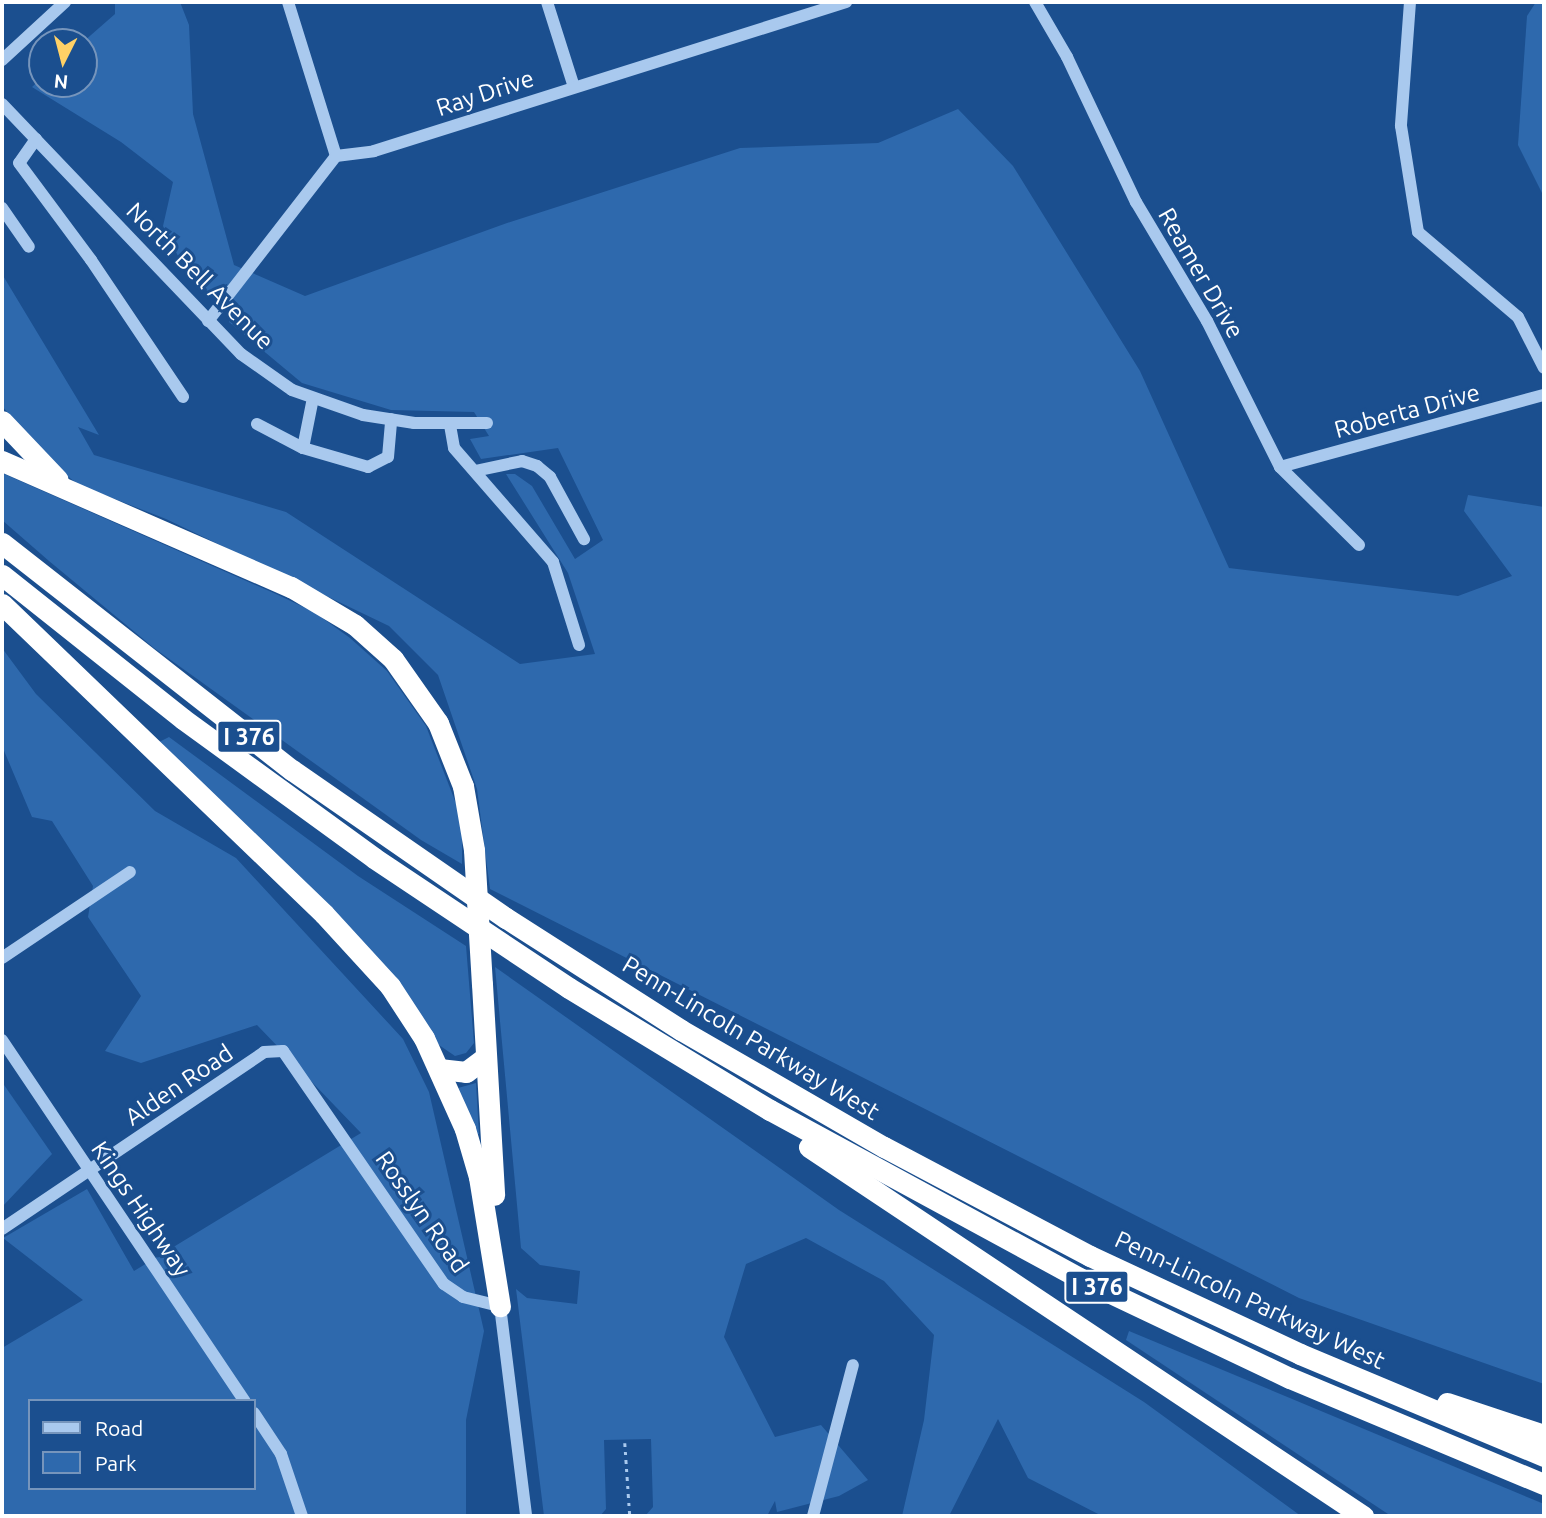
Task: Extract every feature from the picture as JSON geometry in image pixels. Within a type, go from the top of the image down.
[{"type":"highway","points":[[2,421],[73,493]]},
{"type":"highway","points":[[2,461],[291,587],[335,611],[374,641],[409,678],[443,734],[463,786],[474,850],[500,1306]]},
{"type":"highway","name":"Penn-Lincoln Parkway West","points":[[2,543],[292,770],[582,968],[884,1147],[1090,1256],[1300,1354],[1544,1456]]},
{"type":"highway","name":"Penn-Lincoln Parkway West","points":[[2,575],[183,719],[331,828],[470,924],[669,1050],[872,1169],[1079,1278],[1290,1378],[1544,1484]]},
{"type":"highway","points":[[2,604],[348,938],[390,986],[439,1069],[474,1154],[500,1306]]},
{"type":"highway","points":[[669,1050],[992,1273],[1363,1516]]},
{"type":"highway","points":[[439,1069],[466,1072],[486,1057]]},
{"type":"highway","points":[[1300,1354],[1544,1435]]},
{"type":"street","points":[[2,60],[65,2]]},
{"type":"street","points":[[208,321],[336,156],[288,2]]},
{"type":"street","points":[[547,2],[573,87]]},
{"type":"street","name":"Ray Drive","points":[[336,156],[374,151],[846,2]]},
{"type":"street","name":"Reamer Drive","points":[[1035,2],[1067,57],[1136,202],[1207,321],[1280,467],[1359,545]]},
{"type":"street","points":[[1410,2],[1401,126],[1418,232],[1518,317],[1544,368]]},
{"type":"street","name":"North Bell Avenue","points":[[2,104],[241,354],[292,390],[363,415],[450,425],[487,423]]},
{"type":"street","points":[[36,139],[19,163],[91,260],[183,397]]},
{"type":"street","points":[[2,208],[29,247]]},
{"type":"street","name":"Roberta Drive","points":[[1280,467],[1544,395]]},
{"type":"street","points":[[303,448],[313,398]]},
{"type":"street","points":[[257,424],[303,448],[368,467],[379,464],[388,457],[391,419]]},
{"type":"street","points":[[450,425],[454,448],[553,562],[579,645]]},
{"type":"street","points":[[475,471],[522,461],[537,466],[550,477],[584,539]]},
{"type":"street","points":[[2,958],[130,872]]},
{"type":"street","name":"Kings Highway","points":[[2,1040],[244,1399]]},
{"type":"street","name":"Alden Road","points":[[2,1230],[264,1052],[277,1049]]},
{"type":"street","name":"Rosslyn Road","points":[[277,1049],[288,1056],[444,1284],[463,1297],[500,1306]]},
{"type":"street","points":[[500,1306],[526,1516]]},
{"type":"street","points":[[813,1516],[853,1365]]},
{"type":"street","points":[[256,1416],[281,1454],[302,1516]]},
{"type":"path","points":[[625,1443],[629,1516]]},
{"type":"green space","points":[[115,2],[180,2],[189,25],[193,114],[234,265],[305,296],[507,223],[740,148],[878,143],[958,109],[1013,166],[1140,371],[1229,568],[1458,596],[1512,576],[1464,511],[1468,495],[1544,507],[1544,1384],[1299,1298],[490,889],[477,789],[438,675],[389,626],[166,519],[79,485],[53,465],[2,406],[2,274],[99,435],[78,427],[94,455],[286,512],[520,664],[595,654],[568,573],[506,474],[515,474],[532,486],[575,559],[603,540],[558,448],[481,459],[470,439],[489,436],[474,412],[391,410],[302,383],[229,322],[231,308],[221,289],[211,294],[187,274],[163,226],[173,182],[121,142],[50,98],[98,98],[98,29],[115,14]]},
{"type":"green space","points":[[1536,2],[1544,2],[1544,197],[1518,145],[1527,16]]},
{"type":"green space","points":[[2,473],[314,612],[350,638],[387,671],[426,726],[462,819],[462,864],[421,840],[154,648],[49,561],[2,520]]},
{"type":"green space","points":[[2,648],[36,694],[155,811],[236,858],[403,1039],[429,1092],[484,1331],[466,1420],[466,1516],[2,1516],[2,1348],[83,1300],[3,1238],[87,1189],[134,1271],[361,1133],[257,1025],[141,1063],[105,1051],[141,996],[88,917],[93,886],[52,821],[32,817],[2,746]]},
{"type":"green space","points":[[169,737],[358,876],[466,946],[474,1043],[466,1053],[455,1056],[436,1043],[155,744]]},
{"type":"green space","points":[[495,967],[839,1210],[1144,1402],[1301,1516],[1102,1516],[1028,1478],[998,1419],[949,1516],[902,1516],[924,1420],[934,1335],[884,1281],[806,1238],[746,1264],[724,1337],[775,1437],[821,1425],[868,1480],[839,1496],[777,1512],[775,1501],[767,1516],[645,1516],[653,1507],[651,1439],[604,1440],[606,1509],[600,1516],[544,1516],[516,1289],[527,1298],[577,1304],[580,1271],[540,1265],[521,1248]]},
{"type":"green space","points":[[2,1082],[52,1154],[2,1207]]},
{"type":"green space","points":[[476,1083],[479,1134],[476,1135],[458,1088]]},
{"type":"green space","points":[[1129,1331],[1544,1504],[1544,1516],[1391,1516],[1126,1340]]}]
